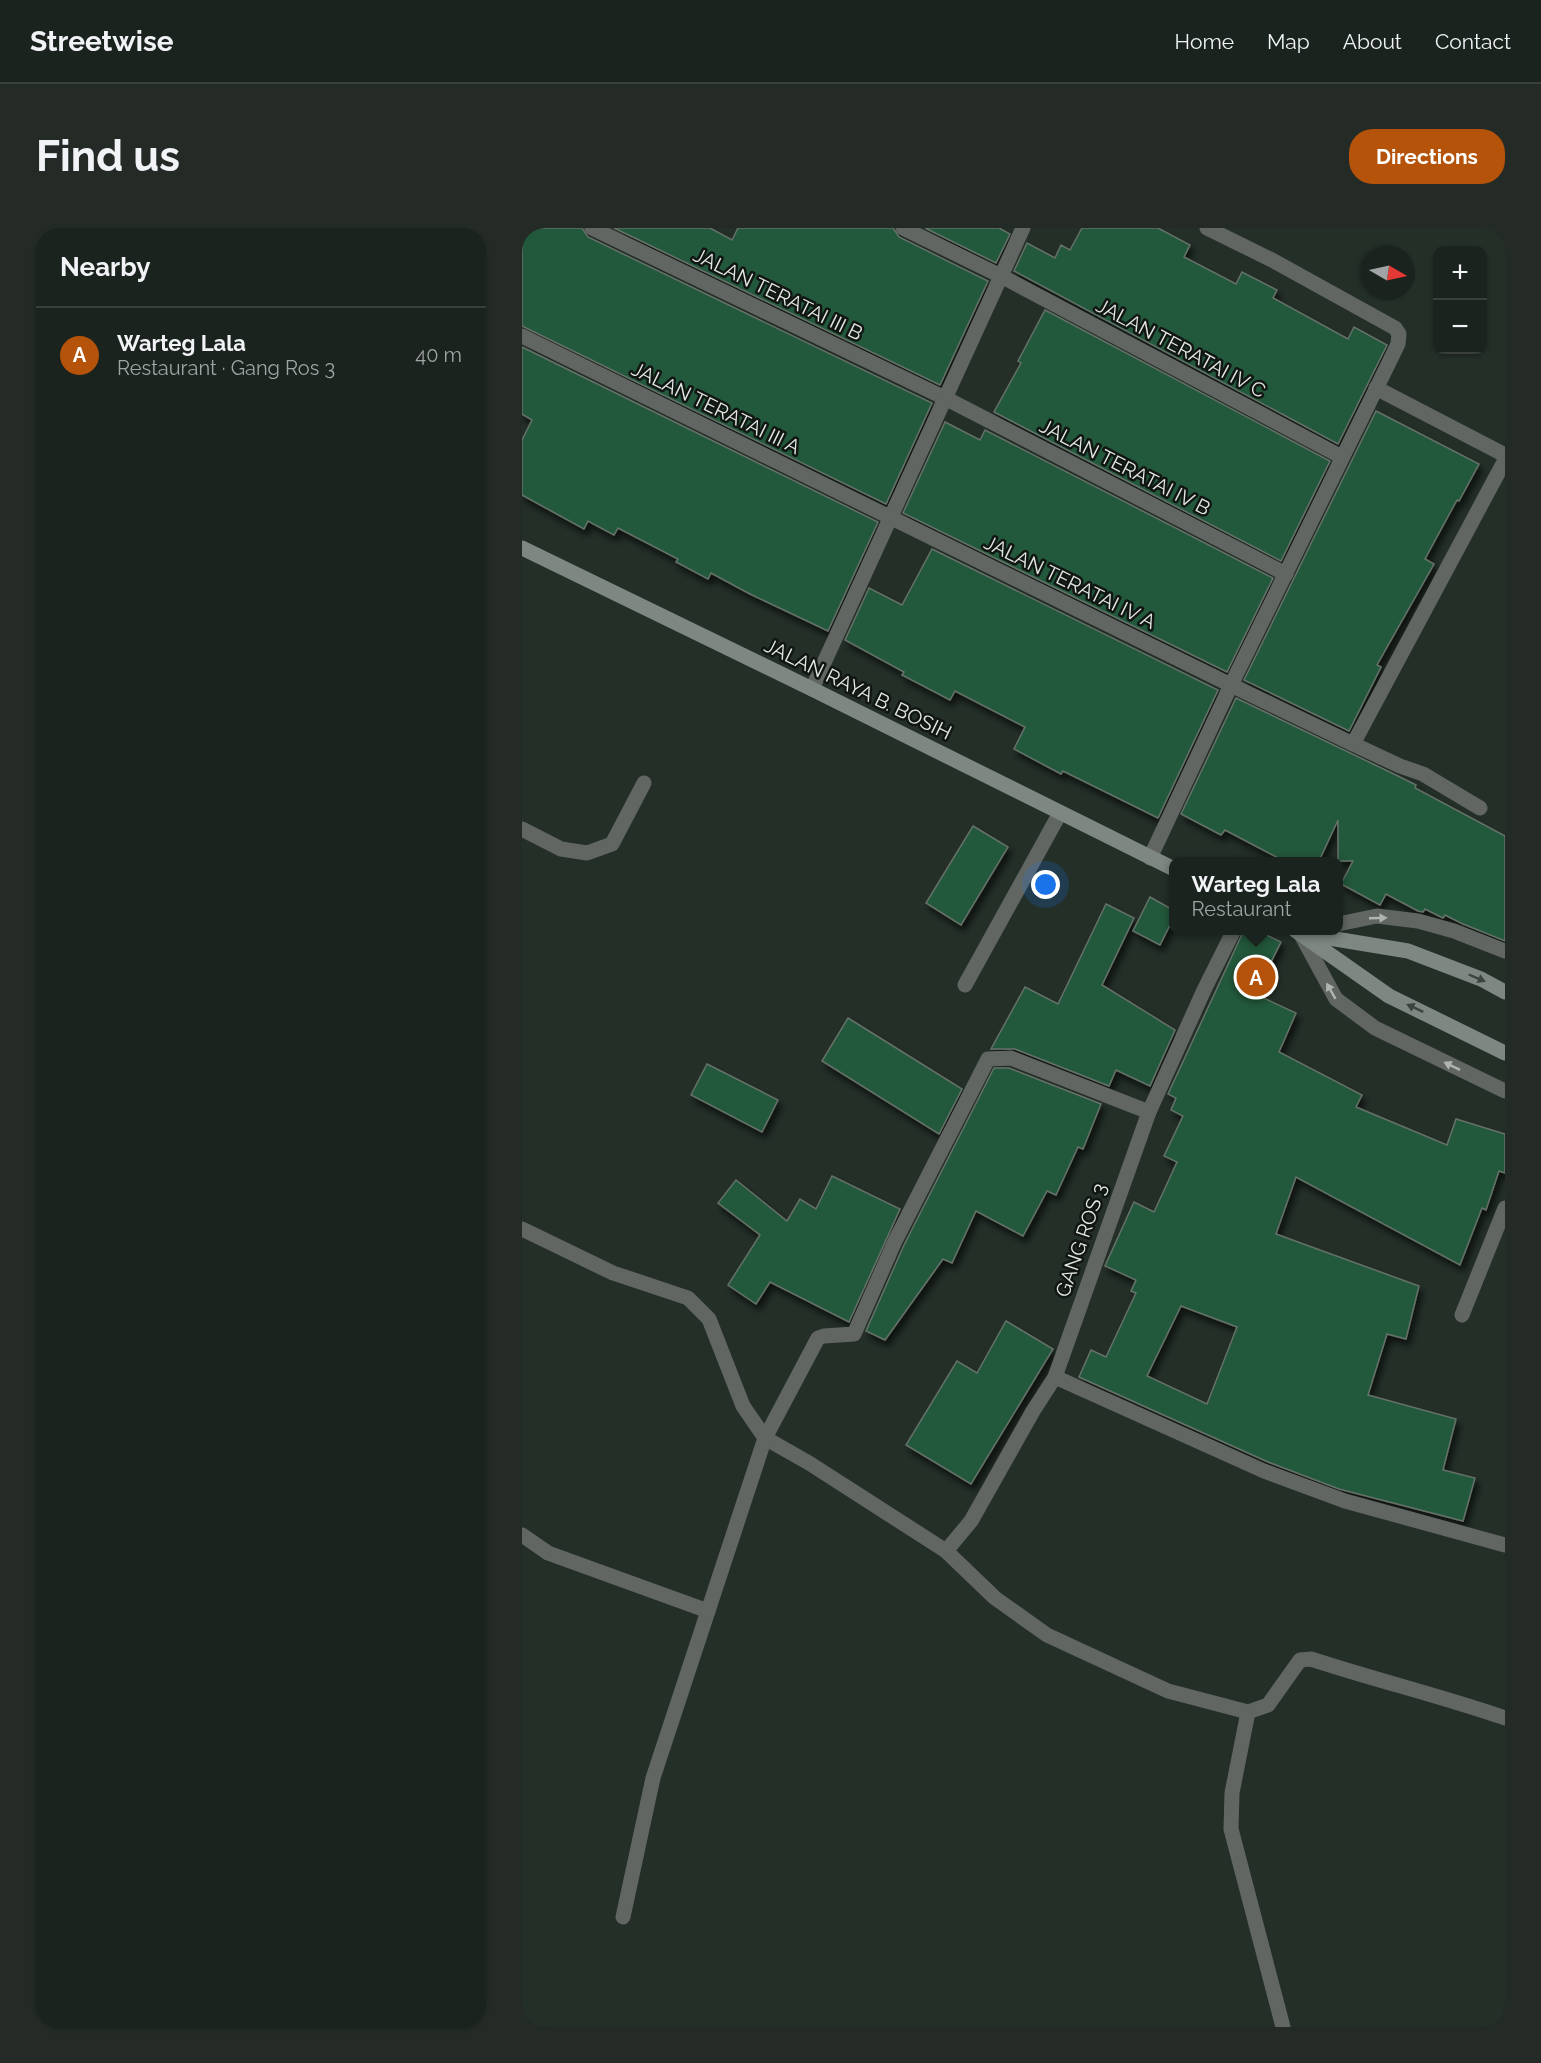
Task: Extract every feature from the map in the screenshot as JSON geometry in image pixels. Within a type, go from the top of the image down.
[{"type":"street","name":"JALAN TERATAI III B","points":[[592,228],[945,398]]},
{"type":"street","name":"JALAN TERATAI IV C","points":[[903,228],[1001,276],[1342,457]]},
{"type":"street","points":[[812,688],[1023,228]]},
{"type":"street","points":[[1150,858],[1231,685],[1398,344],[1399,334],[1395,328],[1372,315],[1272,260],[1207,228]]},
{"type":"street","name":"JALAN TERATAI III A","points":[[522,336],[891,517]]},
{"type":"street","points":[[1376,388],[1505,455]]},
{"type":"street","name":"JALAN TERATAI IV B","points":[[945,398],[1286,574]]},
{"type":"street","points":[[1353,744],[1505,460]]},
{"type":"street","name":"JALAN TERATAI IV A","points":[[891,517],[1353,744],[1423,774],[1480,808]]},
{"type":"street","name":"JALAN RAYA B. BOSIH","points":[[522,548],[812,688],[1169,867]]},
{"type":"street","points":[[522,829],[561,849],[587,853],[612,844],[644,783]]},
{"type":"street","points":[[965,985],[1060,813]]},
{"type":"street","points":[[1343,923],[1377,916],[1418,921],[1454,931],[1505,951]]},
{"type":"street","name":"GANG ROS 3","points":[[946,1551],[970,1521],[1032,1411],[1055,1377],[1149,1112],[1232,935]]},
{"type":"street","points":[[1303,935],[1336,999],[1375,1028],[1505,1091]]},
{"type":"street","points":[[1306,935],[1389,996],[1505,1053]]},
{"type":"street","points":[[1322,935],[1408,951],[1481,979],[1505,992]]},
{"type":"street","points":[[623,1917],[653,1778],[765,1438],[818,1338],[854,1334],[895,1241],[987,1059],[1011,1058],[1149,1112]]},
{"type":"street","points":[[1462,1315],[1505,1208]]},
{"type":"street","points":[[522,1229],[613,1273],[688,1298],[709,1318],[743,1406],[765,1438],[809,1463],[946,1551],[995,1598],[1047,1635],[1168,1691],[1248,1712],[1268,1705],[1300,1660],[1311,1659],[1505,1718]]},
{"type":"street","points":[[1055,1377],[1264,1471],[1345,1501],[1505,1545]]},
{"type":"street","points":[[522,1535],[548,1553],[708,1611]]},
{"type":"street","points":[[1248,1712],[1233,1793],[1231,1829],[1283,2027]]},
{"type":"building","points":[[522,228],[582,228],[588,237],[932,403],[886,504],[522,326]]},
{"type":"building","points":[[614,228],[710,228],[732,240],[738,228],[893,228],[899,237],[988,281],[940,385]]},
{"type":"building","points":[[925,228],[999,228],[1010,234],[996,263]]},
{"type":"building","points":[[1082,228],[1158,228],[1190,245],[1184,257],[1236,284],[1242,272],[1277,290],[1273,298],[1348,339],[1354,327],[1387,345],[1338,444],[1014,271],[1027,243],[1055,258],[1061,245],[1070,250]]},
{"type":"building","points":[[1045,310],[1330,461],[1281,561],[994,412],[1021,363],[1018,361]]},
{"type":"building","points":[[522,347],[878,522],[828,631],[711,573],[708,579],[676,562],[678,559],[618,528],[614,535],[588,521],[584,529],[522,495],[522,440],[532,420],[522,414]]},
{"type":"building","points":[[1376,411],[1479,464],[1425,559],[1434,564],[1377,665],[1381,667],[1349,731],[1244,680]]},
{"type":"building","points":[[945,422],[980,440],[985,430],[1273,578],[1227,672],[903,513]]},
{"type":"building","points":[[932,549],[1218,690],[1158,818],[1063,771],[1061,774],[1014,749],[1025,727],[955,691],[950,700],[902,675],[904,672],[845,640],[869,588],[902,605]]},
{"type":"building","points":[[1236,698],[1416,785],[1415,788],[1505,836],[1505,941],[1445,915],[1443,918],[1425,909],[1423,912],[1418,911],[1386,894],[1380,905],[1343,885],[1343,880],[1353,861],[1343,861],[1343,857],[1338,857],[1338,820],[1321,857],[1276,857],[1225,830],[1221,835],[1181,814]]},
{"type":"building","points":[[973,826],[1008,847],[961,925],[926,903]]},
{"type":"building","points":[[1150,897],[1169,908],[1169,927],[1160,945],[1133,931]]},
{"type":"building","points":[[1106,904],[1134,918],[1102,985],[1175,1030],[1150,1086],[1116,1070],[1109,1086],[1015,1049],[991,1049],[1025,987],[1058,1004]]},
{"type":"building","points":[[1242,935],[1266,935],[1281,942],[1255,994],[1296,1013],[1279,1052],[1362,1095],[1356,1107],[1447,1145],[1456,1119],[1505,1134],[1505,1173],[1499,1171],[1486,1210],[1482,1208],[1460,1265],[1296,1177],[1276,1234],[1419,1286],[1406,1339],[1387,1334],[1368,1395],[1456,1419],[1443,1470],[1475,1478],[1463,1521],[1339,1489],[1268,1462],[1079,1377],[1091,1350],[1106,1357],[1136,1293],[1131,1291],[1136,1280],[1105,1266],[1134,1202],[1154,1212],[1177,1162],[1164,1156],[1183,1116],[1171,1110],[1176,1098],[1168,1094]],"holes":[[[1181,1306],[1237,1327],[1207,1404],[1147,1376]]]},
{"type":"building","points":[[848,1018],[962,1089],[939,1134],[822,1061]]},
{"type":"building","points":[[707,1064],[778,1100],[762,1132],[691,1095]]},
{"type":"building","points":[[994,1068],[1009,1068],[1101,1104],[1083,1149],[1078,1147],[1056,1195],[1047,1191],[1023,1236],[976,1211],[952,1263],[943,1259],[885,1340],[866,1331],[904,1245]]},
{"type":"building","points":[[832,1176],[900,1209],[849,1322],[770,1282],[756,1304],[728,1285],[760,1235],[718,1203],[736,1180],[787,1221],[800,1199],[816,1209]]},
{"type":"building","points":[[1006,1321],[1053,1349],[971,1484],[906,1445],[957,1361],[977,1373]]},
{"type":"place","name":"Warteg Lala","points":[[1256,977]]}]
